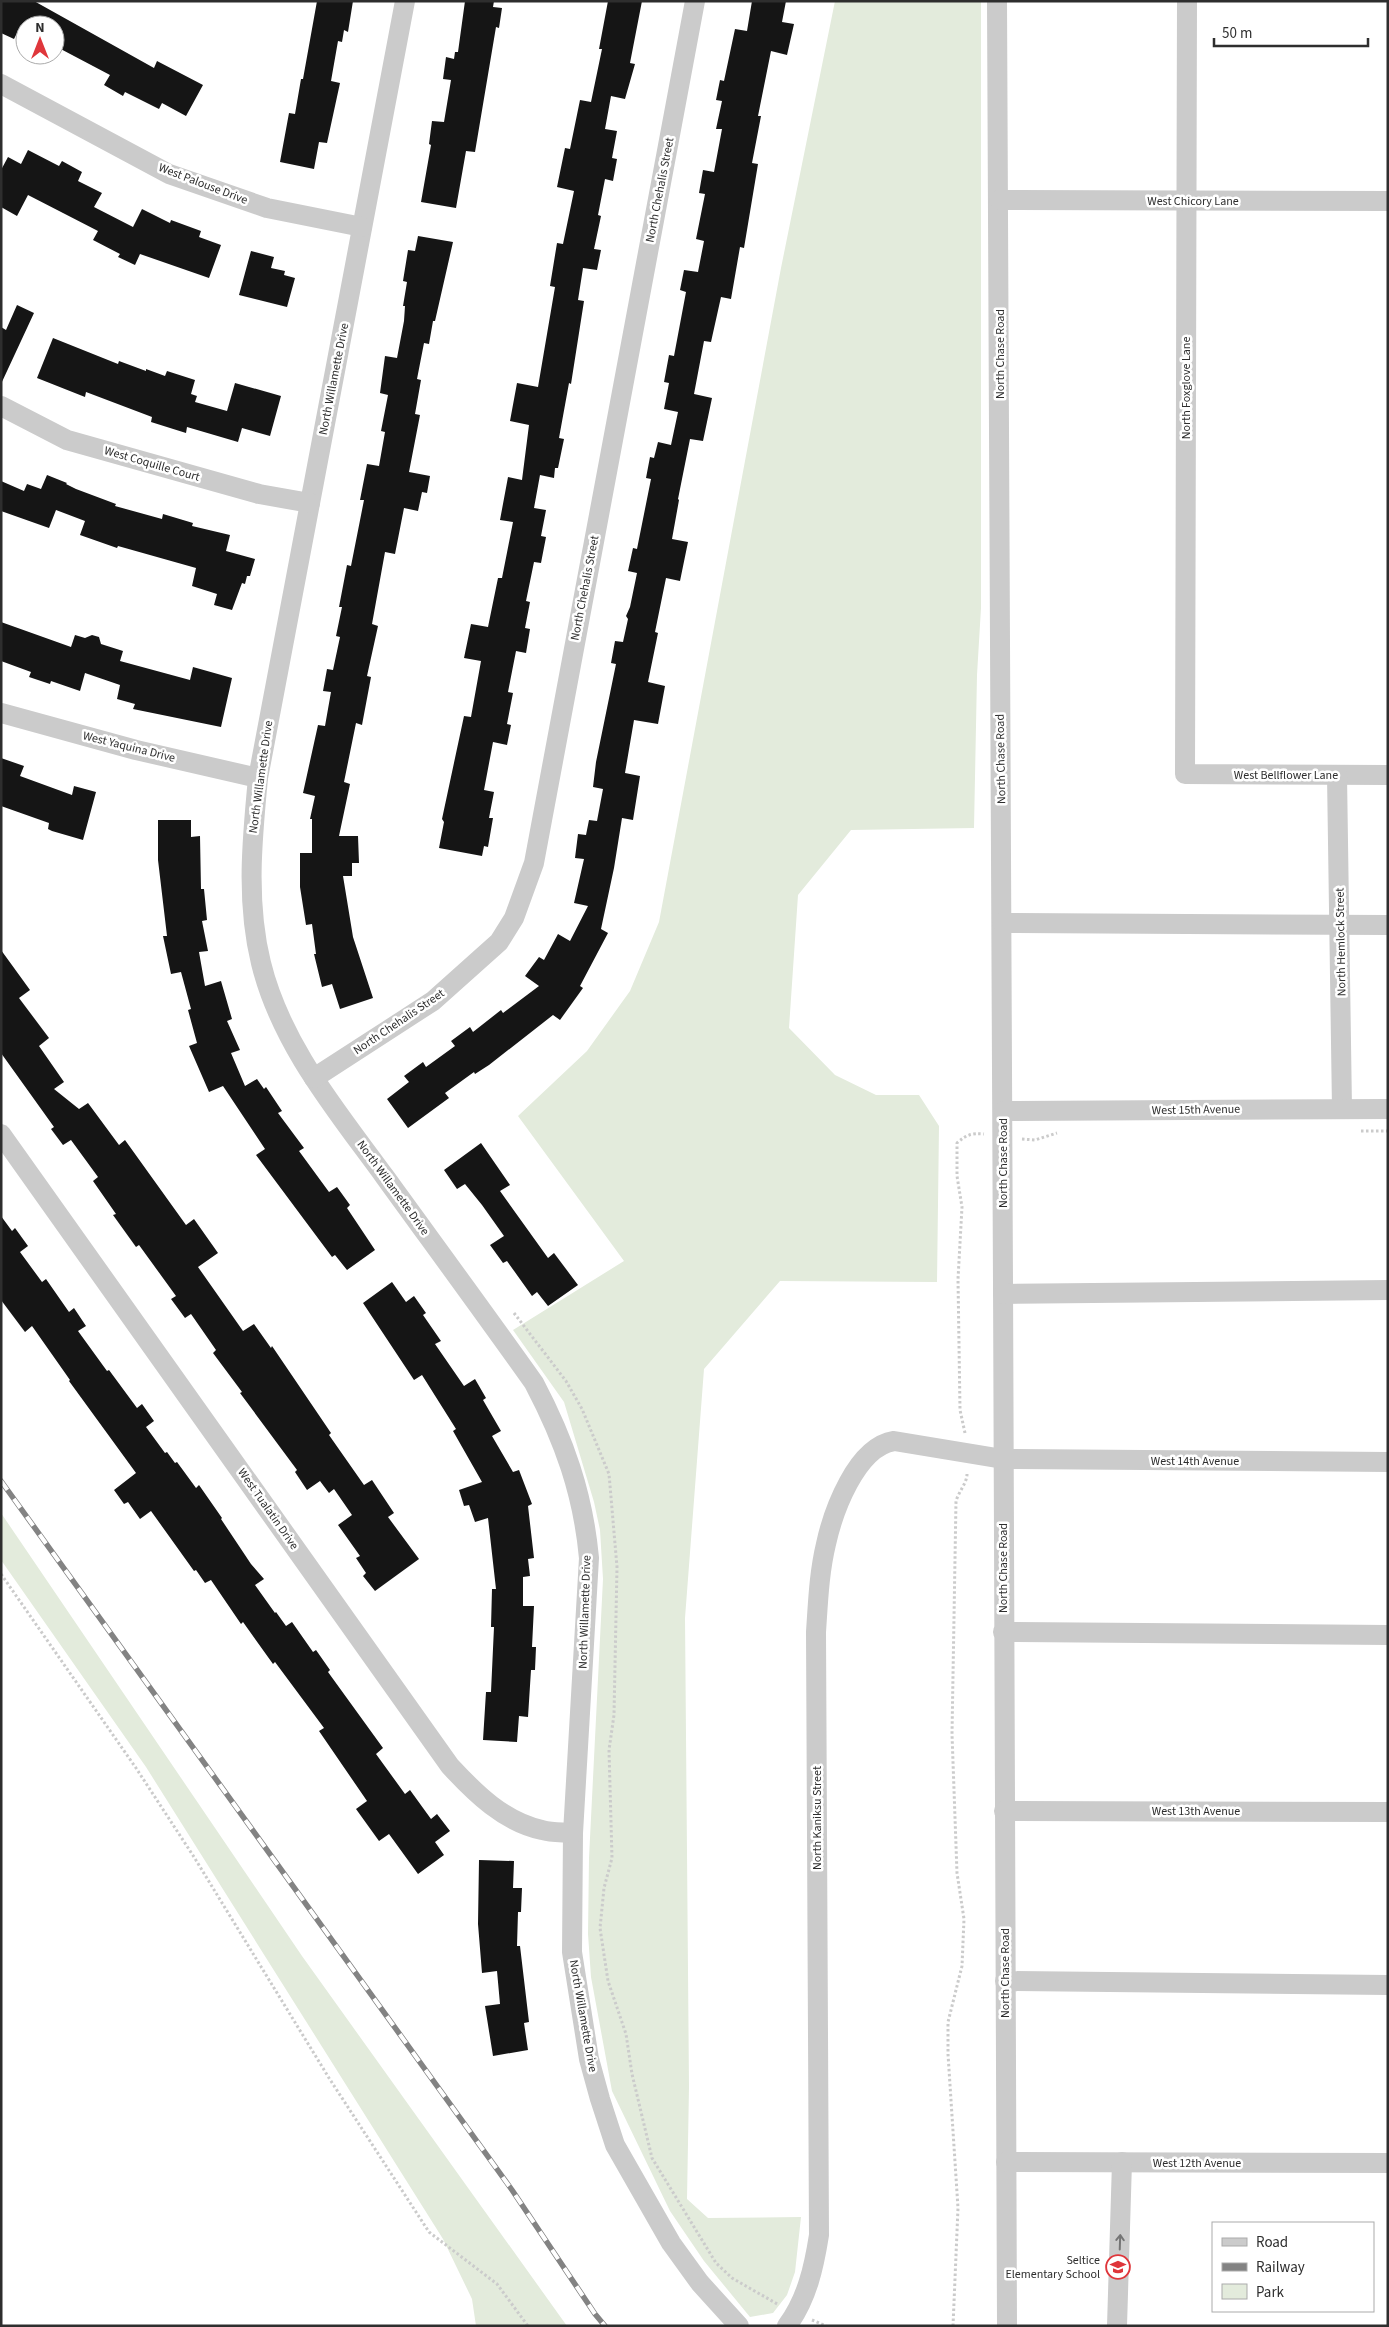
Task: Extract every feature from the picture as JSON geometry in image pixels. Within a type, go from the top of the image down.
[{"type":"street","name":"North Willamette Drive","points":[[405,1],[258,778],[252,838],[253,911],[256,937],[261,964],[280,1016],[301,1059],[534,1383],[565,1448],[586,1521],[589,1558],[573,1833],[572,1952],[589,2059],[600,2100],[616,2145],[671,2243],[700,2283],[739,2326]]},
{"type":"street","name":"North Chehalis Street","points":[[314,1078],[433,1001],[500,942],[514,918],[536,853],[695,1]]},
{"type":"street","name":"North Chase Road","points":[[997,1],[1004,1111],[1003,1632],[1007,2326]]},
{"type":"street","name":"North Foxglove Lane","points":[[1185,774],[1187,1]]},
{"type":"street","name":"West Palouse Drive","points":[[1,84],[169,174],[267,208],[362,227]]},
{"type":"street","name":"West Chicory Lane","points":[[999,200],[1388,202]]},
{"type":"street","name":"West Coquille Court","points":[[1,406],[67,440],[259,494],[310,503]]},
{"type":"street","name":"West Yaquina Drive","points":[[1,713],[136,750],[258,778]]},
{"type":"street","name":"West Bellflower Lane","points":[[1185,774],[1388,775]]},
{"type":"street","name":"North Hemlock Street","points":[[1338,775],[1342,1108]]},
{"type":"street","points":[[1002,923],[1388,925]]},
{"type":"street","name":"West 15th Avenue","points":[[1004,1111],[1388,1109]]},
{"type":"street","name":"West Tualatin Drive","points":[[1,1134],[450,1766],[475,1792],[511,1819],[542,1830],[573,1833]]},
{"type":"street","points":[[1003,1294],[1388,1290]]},
{"type":"street","name":"North Kaniksu Street","points":[[792,2319],[814,2269],[819,2235],[816,1632],[821,1571],[826,1544],[836,1508],[855,1472],[876,1447],[884,1443],[894,1441],[1003,1460]]},
{"type":"street","name":"West 14th Avenue","points":[[1003,1460],[1388,1462]]},
{"type":"street","points":[[1003,1632],[1388,1635]]},
{"type":"street","name":"West 13th Avenue","points":[[1004,1811],[1388,1812]]},
{"type":"street","points":[[1004,1981],[1388,1985]]},
{"type":"street","name":"West 12th Avenue","points":[[1006,2162],[1388,2163]]},
{"type":"street","points":[[1117,2326],[1122,2162]]},
{"type":"path","points":[[953,2326],[958,2208],[948,2054],[948,2022],[962,1966],[964,1919],[957,1873],[951,1706],[954,1672],[956,1501],[960,1490],[967,1480],[967,1436],[960,1410],[958,1279],[962,1208],[956,1155],[957,1143],[966,1135],[973,1133]]},
{"type":"path","points":[[514,1313],[570,1388],[582,1409],[609,1474],[617,1567],[614,1715],[609,1750],[612,1858],[604,1888],[600,1928],[608,1981],[626,2034],[632,2074],[652,2158],[716,2263],[732,2278],[772,2302],[792,2319],[826,2326]]},
{"type":"path","points":[[1,1574],[136,1768],[194,1857],[329,2078],[429,2232],[497,2284],[528,2326]]},
{"type":"green space","points":[[835,1],[981,1],[981,608],[977,675],[974,828],[851,830],[798,895],[789,1028],[835,1075],[876,1095],[919,1095],[939,1126],[937,1282],[780,1281],[704,1369],[685,1618],[689,2087],[687,2199],[708,2218],[801,2217],[795,2272],[787,2295],[773,2313],[750,2317],[704,2261],[670,2211],[612,2091],[591,1977],[588,1934],[589,1858],[603,1579],[600,1530],[594,1502],[564,1402],[513,1330],[624,1261],[518,1116],[587,1051],[630,991],[659,922],[781,268]]},
{"type":"green space","points":[[1,1513],[302,1956],[567,2326],[476,2326],[472,2299],[443,2239],[146,1767],[1,1560]]},
{"type":"building","points":[[1,1],[34,1],[59,15],[15,15],[14,39],[1,33]]},
{"type":"building","points":[[317,1],[353,1],[348,32],[344,30],[342,42],[338,41],[331,81],[340,83],[327,143],[319,142],[314,169],[280,162],[289,113],[295,114]]},
{"type":"building","points":[[465,1],[494,1],[493,7],[502,8],[499,28],[496,27],[475,152],[466,151],[456,208],[421,202],[431,145],[429,144],[432,121],[444,122],[451,80],[443,79],[446,57],[454,59],[455,52],[458,52]]},
{"type":"building","points":[[608,1],[642,1],[630,63],[635,64],[625,99],[611,96],[605,129],[617,131],[612,158],[617,159],[613,181],[605,179],[598,215],[601,216],[594,249],[601,250],[597,270],[583,268],[578,300],[584,301],[571,384],[569,383],[559,438],[564,439],[558,468],[555,468],[554,478],[540,475],[534,508],[546,510],[541,536],[546,537],[541,563],[534,562],[526,601],[530,602],[525,628],[530,629],[526,653],[516,651],[508,692],[513,693],[507,724],[511,725],[507,745],[493,742],[484,790],[494,792],[489,818],[493,818],[488,847],[484,846],[482,856],[439,848],[444,822],[442,819],[464,716],[471,717],[481,661],[464,658],[471,624],[488,627],[498,578],[502,578],[513,522],[500,520],[508,477],[522,480],[529,425],[510,421],[517,383],[538,387],[555,287],[550,286],[557,243],[563,244],[574,191],[557,187],[565,148],[570,149],[580,100],[591,102],[602,49],[599,49]]},
{"type":"building","points":[[752,1],[786,1],[782,22],[794,24],[787,55],[771,51],[758,116],[761,116],[752,163],[758,164],[744,248],[740,247],[731,299],[721,297],[711,342],[704,341],[694,394],[712,398],[703,441],[690,439],[678,499],[672,539],[688,542],[680,581],[666,578],[655,632],[658,633],[648,682],[665,686],[658,724],[634,720],[625,773],[640,776],[633,820],[622,818],[601,929],[608,933],[580,986],[583,988],[560,1020],[553,1015],[489,1065],[475,1074],[474,1072],[445,1093],[449,1098],[408,1128],[387,1099],[409,1082],[404,1076],[423,1062],[426,1067],[455,1046],[451,1041],[470,1027],[473,1032],[501,1010],[503,1013],[539,986],[525,976],[539,957],[544,960],[558,934],[570,941],[588,906],[574,903],[584,859],[575,858],[578,834],[586,835],[589,820],[597,821],[603,789],[593,787],[596,762],[616,664],[611,663],[615,641],[623,642],[628,619],[626,616],[630,607],[637,573],[628,571],[633,548],[637,549],[651,479],[646,478],[650,457],[654,458],[658,442],[671,445],[678,412],[664,409],[669,383],[664,382],[669,355],[674,356],[686,292],[680,290],[684,270],[698,272],[704,241],[696,239],[705,194],[699,193],[703,170],[714,172],[722,129],[716,129],[722,101],[716,100],[720,80],[724,81],[735,29],[747,31]]},
{"type":"building","points":[[65,18],[154,68],[157,61],[203,85],[186,116],[162,103],[159,109],[125,92],[123,96],[104,85],[110,75],[65,51]]},
{"type":"building","points":[[28,150],[59,166],[62,161],[82,172],[78,181],[102,193],[94,207],[133,227],[142,209],[170,223],[171,220],[201,231],[199,237],[221,245],[209,278],[140,254],[135,265],[118,257],[120,254],[93,240],[98,231],[28,195],[17,216],[1,207],[1,170],[8,157],[21,164]]},
{"type":"building","points":[[418,236],[453,242],[429,344],[424,343],[417,379],[421,380],[415,414],[420,415],[409,472],[430,476],[427,493],[422,492],[418,511],[404,508],[395,554],[385,552],[372,624],[378,626],[367,676],[371,677],[362,725],[356,723],[344,782],[350,784],[339,836],[358,836],[359,863],[352,863],[352,876],[343,876],[353,937],[373,998],[340,1009],[332,984],[322,987],[314,954],[316,954],[312,924],[306,925],[300,887],[300,853],[312,853],[312,819],[310,819],[315,796],[303,793],[318,725],[325,726],[331,692],[323,691],[327,669],[333,670],[340,637],[336,636],[342,607],[339,607],[347,565],[351,566],[364,500],[360,500],[367,464],[379,466],[385,432],[381,431],[388,395],[380,393],[385,356],[397,358],[404,321],[405,306],[403,306],[407,282],[403,281],[408,250],[415,251]]},
{"type":"building","points":[[251,251],[274,257],[271,268],[285,271],[284,275],[295,278],[287,307],[239,295]]},
{"type":"building","points":[[17,305],[34,313],[1,384],[1,327],[6,330]]},
{"type":"building","points":[[53,338],[118,364],[119,361],[165,376],[167,371],[195,380],[191,394],[197,396],[195,402],[227,411],[235,383],[281,396],[270,436],[242,428],[238,442],[187,427],[186,433],[151,422],[152,417],[86,392],[85,397],[37,378]]},
{"type":"building","points":[[47,475],[76,489],[116,504],[115,506],[162,519],[163,514],[193,523],[192,526],[230,535],[226,551],[255,559],[250,576],[247,576],[245,584],[242,583],[232,610],[214,605],[217,594],[192,586],[196,568],[118,546],[117,548],[80,535],[85,521],[56,510],[49,528],[1,511],[1,481],[24,491],[27,484],[41,489]]},
{"type":"building","points":[[1,622],[71,647],[75,635],[85,638],[92,635],[99,637],[101,644],[123,651],[120,661],[190,680],[193,667],[232,678],[221,727],[133,709],[135,704],[117,699],[120,685],[85,673],[80,691],[51,681],[50,684],[29,677],[31,672],[1,661]]},
{"type":"building","points":[[1,758],[24,766],[20,776],[72,795],[74,786],[96,792],[83,840],[52,831],[48,829],[49,823],[1,806]]},
{"type":"building","points":[[158,820],[191,820],[191,837],[200,836],[201,889],[204,889],[207,920],[202,921],[208,951],[199,952],[205,986],[221,981],[232,1019],[227,1021],[240,1050],[231,1053],[245,1086],[257,1079],[264,1089],[266,1087],[282,1111],[278,1113],[304,1148],[299,1151],[329,1192],[337,1187],[350,1205],[347,1208],[375,1250],[347,1270],[335,1255],[332,1257],[256,1155],[265,1149],[223,1086],[209,1092],[189,1046],[197,1043],[188,1010],[191,1009],[181,972],[171,974],[163,936],[167,936],[158,860]]},
{"type":"building","points":[[1,950],[30,990],[19,998],[49,1038],[39,1046],[64,1082],[54,1089],[79,1109],[88,1103],[119,1145],[125,1140],[186,1225],[194,1219],[218,1253],[198,1267],[243,1331],[254,1324],[271,1348],[272,1346],[331,1433],[329,1435],[364,1485],[372,1480],[394,1513],[388,1517],[419,1559],[375,1591],[363,1576],[366,1573],[356,1558],[360,1556],[338,1525],[352,1515],[334,1489],[329,1493],[320,1481],[307,1490],[295,1472],[297,1470],[213,1353],[216,1350],[191,1314],[185,1318],[171,1299],[176,1296],[139,1245],[136,1247],[113,1215],[116,1214],[93,1181],[98,1177],[71,1140],[63,1145],[51,1129],[54,1127],[1,1053]]},
{"type":"building","points":[[481,1143],[510,1185],[500,1191],[548,1258],[554,1253],[578,1285],[548,1306],[537,1292],[532,1296],[507,1261],[503,1263],[490,1245],[504,1236],[465,1184],[457,1189],[444,1170]]},
{"type":"building","points":[[1,1216],[12,1231],[15,1228],[28,1246],[20,1252],[42,1282],[46,1279],[69,1312],[74,1308],[86,1326],[78,1331],[107,1371],[109,1370],[137,1408],[142,1404],[154,1421],[146,1427],[165,1453],[167,1452],[175,1463],[177,1462],[196,1488],[199,1485],[222,1518],[251,1564],[264,1579],[255,1585],[275,1613],[286,1626],[292,1622],[313,1652],[316,1650],[330,1670],[328,1672],[383,1748],[376,1754],[405,1794],[410,1790],[431,1819],[437,1814],[450,1831],[435,1842],[444,1855],[418,1874],[389,1834],[379,1841],[356,1809],[367,1801],[319,1731],[324,1728],[275,1662],[273,1664],[243,1622],[241,1624],[211,1580],[205,1583],[196,1570],[194,1571],[151,1511],[140,1519],[128,1502],[124,1504],[114,1490],[136,1473],[69,1381],[32,1326],[25,1332],[1,1300]]},
{"type":"building","points":[[392,1282],[406,1302],[414,1296],[426,1313],[423,1315],[441,1341],[435,1344],[464,1386],[475,1379],[486,1398],[483,1400],[501,1431],[492,1436],[513,1472],[519,1470],[532,1504],[528,1506],[534,1558],[528,1559],[530,1576],[523,1577],[523,1606],[534,1606],[532,1647],[536,1647],[535,1670],[531,1670],[528,1717],[519,1716],[517,1742],[483,1740],[486,1692],[491,1692],[494,1627],[491,1627],[492,1589],[496,1589],[488,1518],[475,1522],[469,1505],[464,1506],[459,1490],[482,1482],[453,1431],[456,1429],[422,1375],[414,1380],[363,1303]]},
{"type":"building","points":[[479,1860],[514,1861],[513,1888],[522,1888],[521,1912],[518,1912],[517,1946],[520,1946],[529,2022],[524,2023],[528,2050],[493,2056],[485,2006],[500,2004],[497,1971],[482,1973],[478,1924]]},
{"type":"railway","points":[[1,1481],[512,2190],[605,2326]]},
{"type":"place","name":"Seltice Elementary School","points":[[1118,2267]]}]
